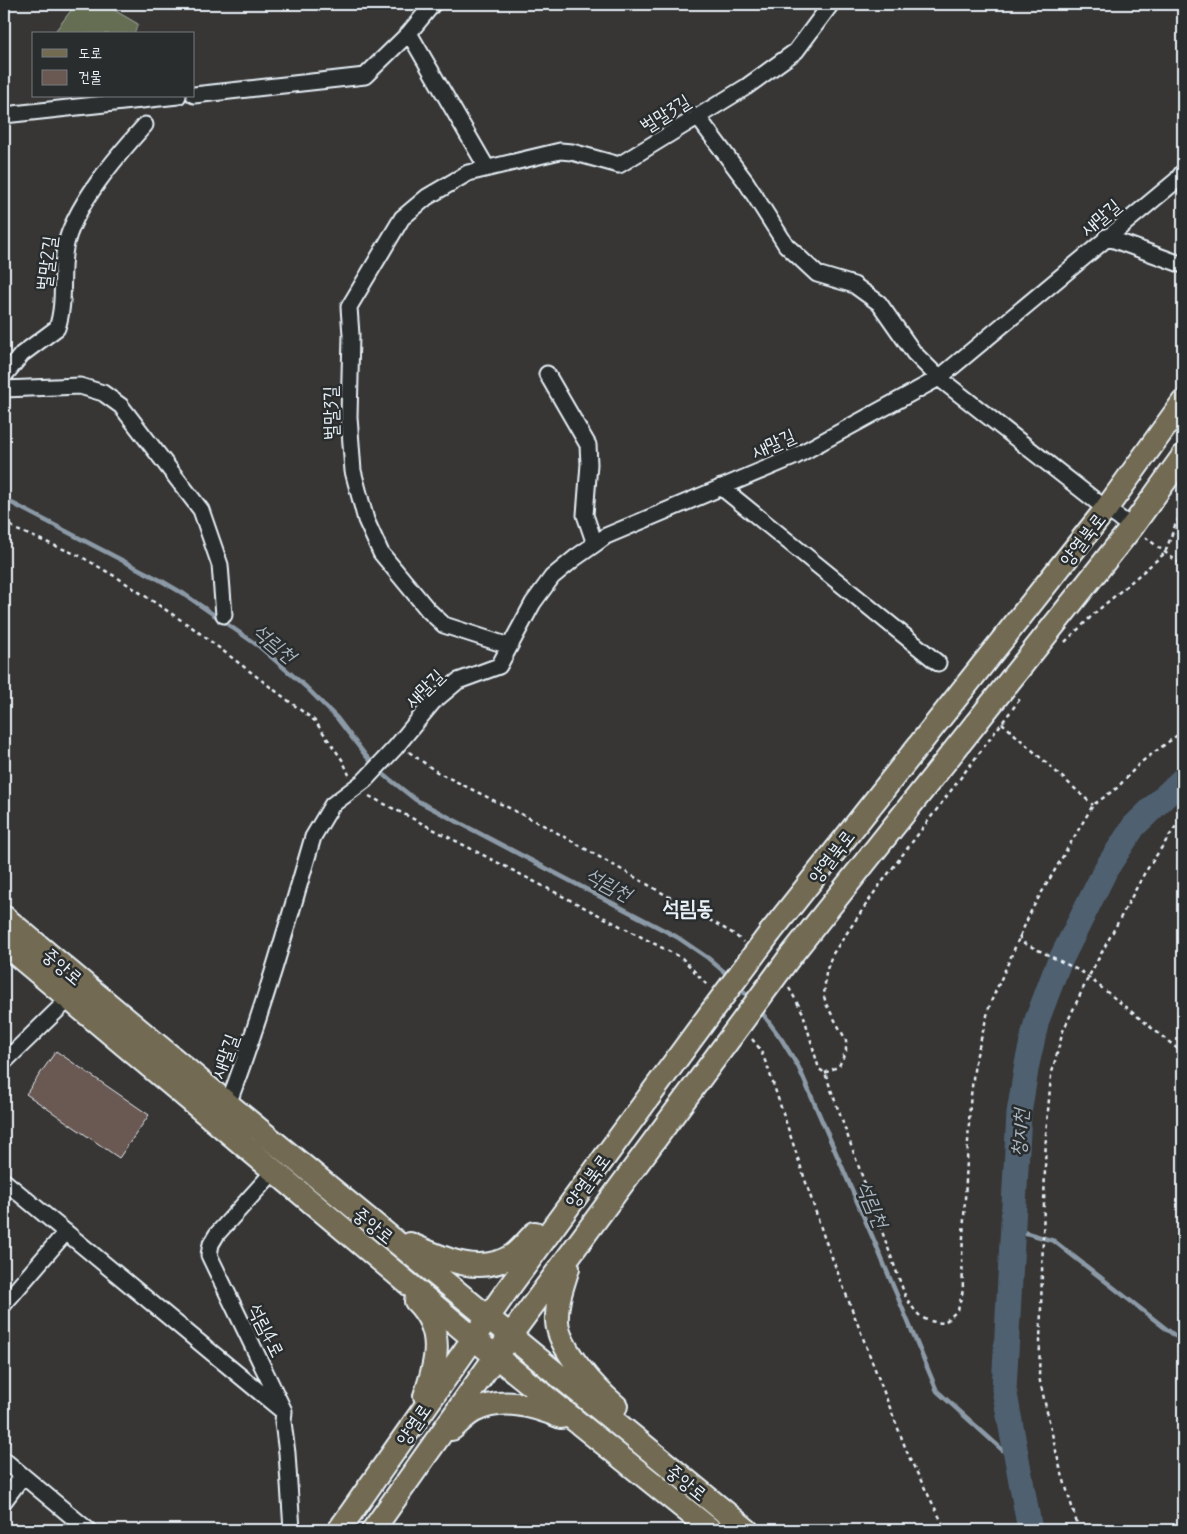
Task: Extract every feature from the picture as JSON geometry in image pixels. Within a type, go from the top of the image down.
[{"type":"main road","name":"양열북로","points":[[488,1318],[712,1000],[770,933],[1106,509],[1183,402]]},
{"type":"main road","name":"양열북로","points":[[510,1336],[574,1248],[741,1034],[789,958],[1132,527],[1183,456]]},
{"type":"main road","name":"중앙로","points":[[4,917],[76,992],[274,1171],[496,1357],[711,1530]]},
{"type":"main road","name":"중앙로","points":[[4,944],[76,992],[228,1104],[747,1530]]},
{"type":"main road","points":[[381,1230],[436,1256],[455,1262],[480,1266],[490,1265],[514,1254],[540,1229],[549,1232]]},
{"type":"main road","points":[[574,1248],[557,1308],[558,1332],[586,1376],[602,1395],[624,1414],[622,1428]]},
{"type":"main road","points":[[416,1290],[415,1300],[430,1317],[436,1338],[433,1370],[420,1415]]},
{"type":"main road","name":"양열로","points":[[340,1530],[488,1318]]},
{"type":"main road","name":"양열로","points":[[373,1530],[510,1336]]},
{"type":"main road","points":[[443,1430],[449,1432],[472,1412],[492,1405],[510,1403],[529,1405],[546,1410],[582,1426]]},
{"type":"street","points":[[195,95],[365,76],[409,33],[433,4]]},
{"type":"street","name":"벌말3길","points":[[510,646],[444,625],[428,610],[381,553],[366,520],[353,471],[349,417],[351,335],[349,307],[402,218],[428,197],[468,173],[560,150],[619,166],[746,87],[796,51],[831,4]]},
{"type":"street","points":[[409,33],[487,168]]},
{"type":"street","points":[[4,115],[160,98]]},
{"type":"street","points":[[697,116],[746,182],[786,245],[817,274],[854,285],[879,303],[914,353],[939,378],[1106,509],[1132,527]]},
{"type":"street","name":"벌말2길","points":[[4,376],[22,354],[57,328],[61,306],[65,250],[70,228],[79,210],[124,148],[146,125]]},
{"type":"street","name":"새말길","points":[[228,1104],[244,1062],[278,958],[313,837],[332,805],[359,785],[398,745],[433,702],[458,681],[499,666],[533,603],[552,577],[574,558],[606,536],[796,456],[939,378],[1106,237],[1177,180],[1183,172]]},
{"type":"street","points":[[1106,237],[1183,265]]},
{"type":"street","points":[[547,374],[588,446],[589,464],[585,515],[595,544]]},
{"type":"street","points":[[4,389],[80,386],[103,393],[121,406],[201,510],[220,565],[224,615]]},
{"type":"street","points":[[721,487],[938,663]]},
{"type":"street","points":[[4,1062],[76,992]]},
{"type":"street","name":"석림4로","points":[[274,1171],[217,1234],[211,1244],[209,1254],[284,1411],[292,1530]]},
{"type":"street","points":[[4,1181],[284,1411]]},
{"type":"street","points":[[4,1304],[66,1232]]},
{"type":"street","points":[[4,1460],[22,1477],[88,1530]]},
{"type":"street","points":[[4,1501],[22,1477]]},
{"type":"path","points":[[1064,643],[1096,612],[1165,553],[1183,510]]},
{"type":"path","points":[[4,521],[17,530],[80,556],[118,578],[193,628],[277,690],[315,721],[359,785],[503,864],[682,958],[712,1000]]},
{"type":"path","points":[[1132,527],[1183,566]]},
{"type":"path","points":[[825,1073],[839,1066],[846,1050],[846,1040],[826,1004],[824,996],[826,972],[832,954],[876,890],[1024,693]]},
{"type":"path","points":[[1002,724],[1094,805]]},
{"type":"path","points":[[788,986],[803,1013],[819,1069],[825,1073],[906,1298],[922,1319],[932,1322],[944,1322],[958,1310],[963,1290],[963,1237],[970,1104],[975,1062],[990,1004],[1032,909],[1094,805],[1118,788],[1140,763],[1183,731]]},
{"type":"path","points":[[398,745],[437,772],[555,831],[734,934],[748,946]]},
{"type":"path","points":[[1079,1530],[1059,1464],[1039,1377],[1046,1134],[1051,1076],[1063,1031],[1089,976],[1144,874],[1176,826],[1183,819]]},
{"type":"path","points":[[1019,936],[1024,943],[1089,976],[1183,1053]]},
{"type":"path","points":[[741,1034],[760,1049],[768,1068],[824,1237],[909,1457],[946,1530]]},
{"type":"green space","points":[[76,4],[104,4],[138,24],[135,32],[55,32]]},
{"type":"building","points":[[56,1051],[149,1115],[119,1158],[26,1094]]},
{"type":"waterway","name":"석림천","points":[[4,499],[160,580],[184,594],[260,647],[306,687],[337,718],[366,756],[383,774],[416,800],[677,937],[708,958],[729,976]]},
{"type":"waterway","name":"청지천","points":[[1030,1530],[1004,1389],[1019,1113],[1027,1064],[1037,1020],[1057,967],[1106,869],[1134,826],[1183,779]]},
{"type":"waterway","name":"석림천","points":[[738,986],[751,1000]]},
{"type":"waterway","name":"석림천","points":[[760,1010],[782,1040],[799,1068],[937,1391],[1018,1464]]},
{"type":"waterway","points":[[1013,1229],[1054,1241],[1183,1342]]},
{"type":"district","name":"석림동","points":[[688,908]]}]
